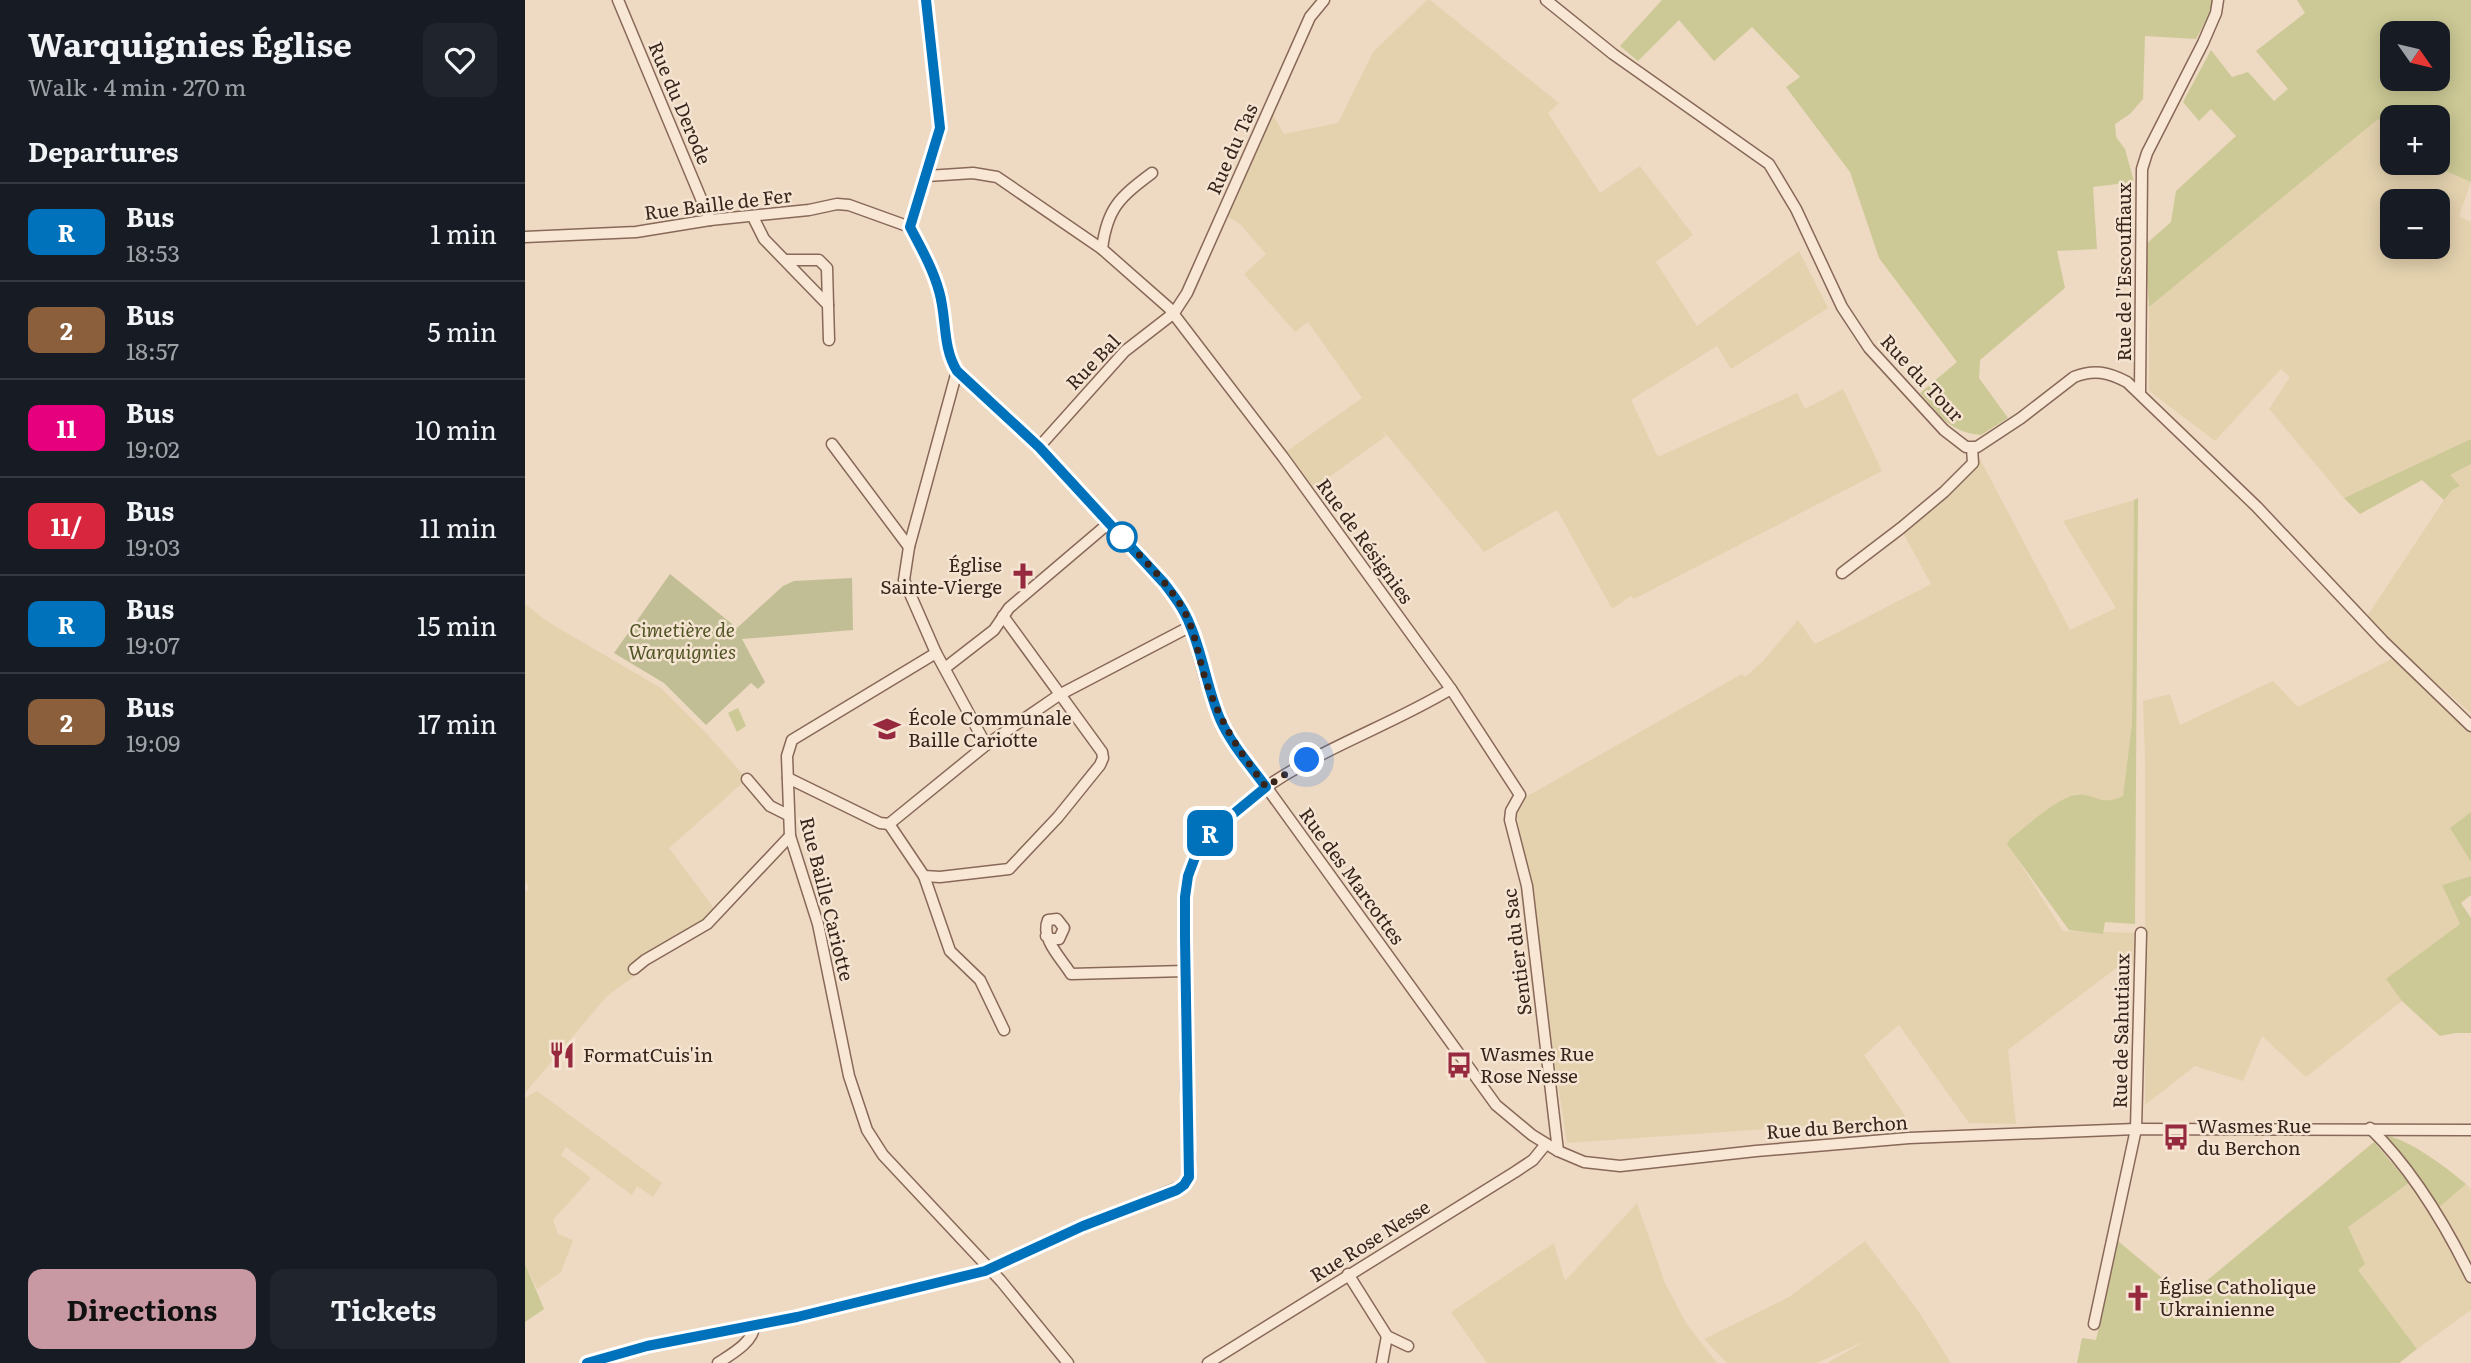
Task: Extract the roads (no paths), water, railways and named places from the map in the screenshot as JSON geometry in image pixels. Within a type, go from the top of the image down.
[{"type":"street","name":"Rue du Derode","points":[[618,0],[710,220]]},
{"type":"street","points":[[926,0],[940,128],[910,227],[939,291],[948,348],[957,371],[909,547],[904,580],[936,653],[986,745]]},
{"type":"street","name":"Rue du Tas","points":[[1171,311],[1187,293],[1310,17],[1324,0]]},
{"type":"street","name":"Rue du Tour","points":[[1546,0],[1613,54],[1769,164],[1796,209],[1842,307],[1869,348],[1944,429],[1962,445],[1972,448]]},
{"type":"street","name":"Rue de l'Escouffiaux","points":[[2140,393],[2142,169],[2147,153],[2203,43],[2216,13],[2218,0]]},
{"type":"street","points":[[927,176],[973,173],[997,177],[1102,249],[1105,227],[1118,202],[1152,173]]},
{"type":"street","name":"Rue Baille de Fer","points":[[525,237],[636,232],[837,204],[849,205],[910,227]]},
{"type":"street","points":[[753,217],[764,239],[828,305]]},
{"type":"street","name":"Rue de Résignies","points":[[1102,249],[1171,311],[1283,457],[1451,689],[1520,795]]},
{"type":"street","points":[[786,260],[820,260],[827,268],[829,340]]},
{"type":"street","name":"Rue Bal","points":[[1039,447],[1125,351],[1171,311]]},
{"type":"street","name":"Rue des Marcottes","points":[[957,371],[1039,447],[1164,583],[1182,607],[1191,626],[1206,681],[1231,738],[1496,1105],[1514,1122],[1546,1144]]},
{"type":"street","points":[[1842,573],[1944,492],[1973,463],[1972,448],[1991,439],[2074,377],[2102,372],[2111,374],[2140,393],[2257,507],[2383,641],[2471,726]]},
{"type":"street","points":[[832,444],[909,547]]},
{"type":"street","points":[[944,668],[994,630],[1009,608],[1109,523]]},
{"type":"street","points":[[924,876],[940,877],[1009,869],[1058,817],[1103,758],[1102,752],[1003,616]]},
{"type":"street","points":[[788,778],[880,823],[889,824],[986,745],[1059,695],[1191,626]]},
{"type":"street","name":"Rue Baille Cariotte","points":[[936,653],[797,735],[789,746],[790,836],[818,924],[849,1076],[867,1130],[897,1170],[989,1269],[1068,1363]]},
{"type":"street","points":[[587,1363],[647,1346],[819,1312],[989,1269],[1083,1226],[1177,1190],[1185,1183],[1190,1158],[1186,1087],[1185,897],[1188,876],[1203,841],[1217,825],[1304,761],[1451,689]]},
{"type":"street","points":[[747,779],[770,806],[788,816]]},
{"type":"street","name":"Sentier du Sac","points":[[1520,795],[1511,811],[1510,820],[1523,865],[1528,896],[1558,1151]]},
{"type":"street","points":[[889,824],[924,876],[950,951],[980,980],[1004,1030]]},
{"type":"street","points":[[634,969],[708,924],[790,836]]},
{"type":"street","name":"Rue de Sahutiaux","points":[[2136,1129],[2141,933]]},
{"type":"street","points":[[1046,936],[1071,974],[1185,971]]},
{"type":"street","points":[[2369,1128],[2421,1190],[2452,1238],[2471,1277]]},
{"type":"street","points":[[2094,1324],[2136,1129]]},
{"type":"street","name":"Rue du Berchon","points":[[1546,1144],[1584,1162],[1620,1166],[1756,1151],[1909,1139],[2136,1129],[2471,1130]]},
{"type":"street","name":"Rue Rose Nesse","points":[[1208,1363],[1532,1160],[1546,1144]]},
{"type":"street","points":[[1348,1274],[1387,1336],[1408,1346]]},
{"type":"street","points":[[718,1363],[747,1342],[753,1334],[754,1326]]},
{"type":"street","points":[[1382,1363],[1387,1336]]},
{"type":"place","name":"Église Sainte-Vierge","points":[[1023,576]]},
{"type":"place","name":"École Communale Baille Cariotte","points":[[887,729]]},
{"type":"place","name":"FormatCuis'in","points":[[562,1055]]},
{"type":"place","name":"Wasmes Rue Rose Nesse","points":[[1459,1065]]},
{"type":"place","name":"Wasmes Rue du Berchon","points":[[2176,1137]]},
{"type":"place","name":"Église Catholique Ukrainienne","points":[[2138,1298]]},
{"type":"park label","name":"Cimetière de Warquignies","points":[[682,641]]}]
